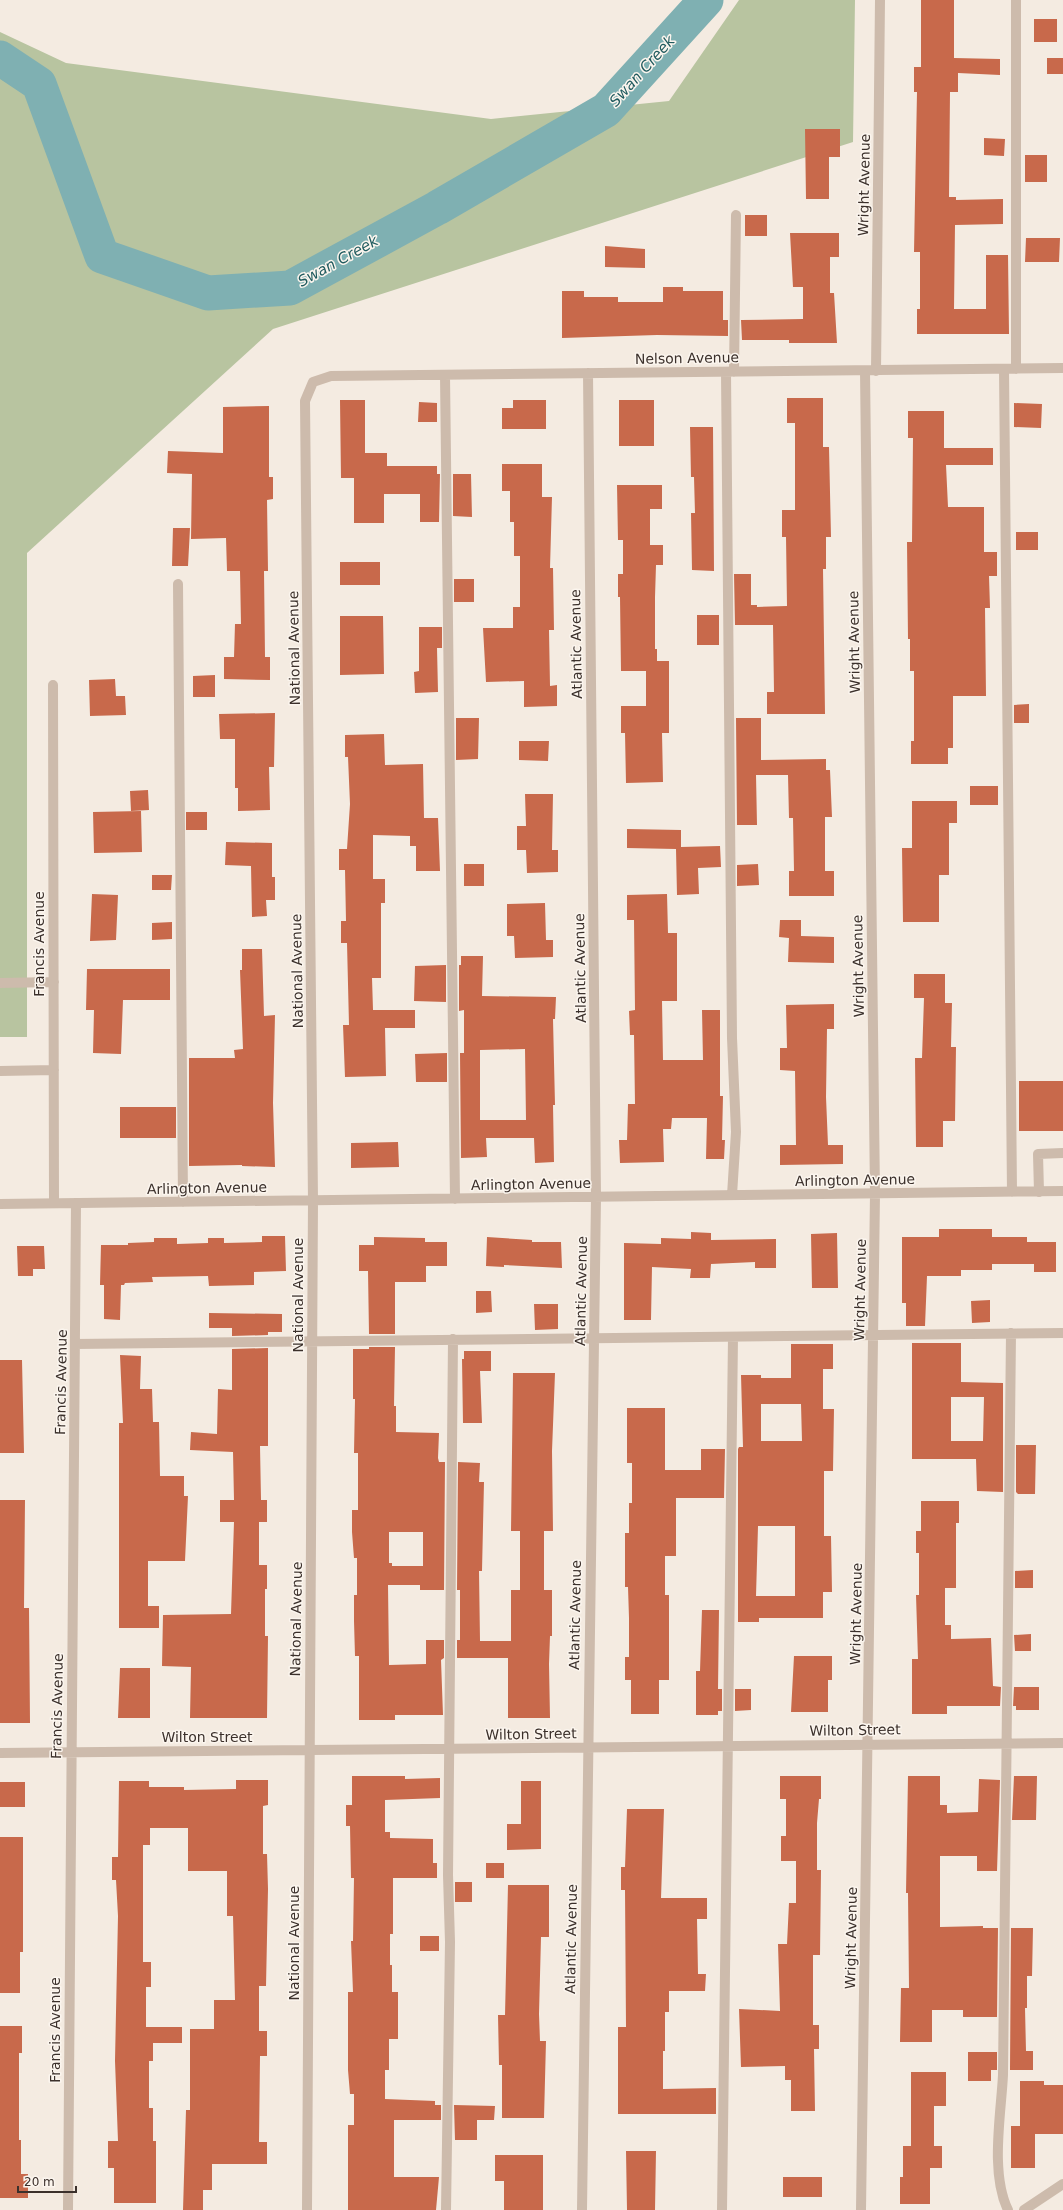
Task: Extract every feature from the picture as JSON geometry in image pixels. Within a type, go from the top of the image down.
[{"type":"street","name":"Wright Avenue","points":[[876,370],[880,0]]},
{"type":"street","points":[[1016,0],[1016,369]]},
{"type":"street","points":[[732,1195],[736,1132],[732,1038],[730,372],[736,215]]},
{"type":"street","name":"Nelson Avenue","points":[[313,382],[331,376],[1063,368]]},
{"type":"street","points":[[1004,369],[1012,1192]]},
{"type":"street","name":"Wright Avenue","points":[[861,2210],[875,1194],[865,370]]},
{"type":"street","name":"Atlantic Avenue","points":[[582,2210],[587,1747],[596,1197],[588,373]]},
{"type":"street","points":[[445,375],[455,1199]]},
{"type":"street","name":"National Avenue","points":[[307,2210],[313,1200],[305,401],[313,382]]},
{"type":"street","points":[[178,584],[183,1202]]},
{"type":"street","name":"Francis Avenue","points":[[53,685],[54,1203]]},
{"type":"street","points":[[0,983],[54,982]]},
{"type":"street","points":[[0,1071],[54,1070]]},
{"type":"street","points":[[1039,1192],[1038,1154],[1063,1153]]},
{"type":"street","name":"Arlington Avenue","points":[[0,1204],[1063,1192]]},
{"type":"street","name":"Francis Avenue","points":[[68,2210],[76,1203]]},
{"type":"street","points":[[1008,2210],[1004,2202],[999,2176],[1003,2075],[1011,1333]]},
{"type":"street","points":[[75,1344],[1063,1333]]},
{"type":"street","points":[[722,2210],[733,1337]]},
{"type":"street","points":[[446,2210],[447,2038],[450,1942],[448,1875],[453,1340]]},
{"type":"street","name":"Wilton Street","points":[[0,1753],[1063,1743]]},
{"type":"street","points":[[1024,2210],[1063,2184]]},
{"type":"green space","points":[[739,0],[855,0],[853,142],[273,329],[27,553],[27,1037],[0,1037],[0,32],[66,63],[491,119],[669,101]]},
{"type":"building","points":[[921,0],[954,0],[954,58],[1000,59],[1000,75],[958,73],[958,92],[950,92],[949,197],[956,197],[956,200],[1003,199],[1003,224],[955,225],[954,309],[986,309],[986,255],[1008,255],[1009,334],[917,334],[917,309],[920,309],[920,252],[914,252],[917,92],[914,92],[914,67],[921,67]]},
{"type":"building","points":[[1034,19],[1057,19],[1057,42],[1034,42]]},
{"type":"building","points":[[1047,58],[1063,58],[1063,74],[1047,74]]},
{"type":"building","points":[[805,129],[840,129],[840,157],[829,157],[829,199],[806,199]]},
{"type":"building","points":[[984,138],[1005,139],[1004,156],[984,155]]},
{"type":"building","points":[[1025,155],[1047,155],[1047,182],[1025,182]]},
{"type":"building","points":[[745,215],[767,215],[767,236],[745,236]]},
{"type":"building","points":[[790,233],[839,233],[839,257],[830,257],[830,293],[834,293],[837,343],[789,343],[789,340],[742,340],[741,320],[803,319],[803,287],[793,287]]},
{"type":"building","points":[[1026,238],[1060,238],[1059,262],[1025,262]]},
{"type":"building","points":[[605,246],[645,249],[645,268],[605,267]]},
{"type":"building","points":[[663,287],[683,287],[683,291],[723,291],[723,320],[728,320],[728,336],[657,335],[562,338],[562,291],[584,291],[584,297],[618,297],[618,302],[663,302]]},
{"type":"building","points":[[787,398],[823,398],[823,447],[829,447],[831,537],[826,537],[826,569],[823,569],[825,714],[767,714],[767,692],[774,692],[773,625],[735,625],[734,574],[751,574],[751,605],[757,605],[757,607],[787,606],[786,537],[782,537],[782,510],[795,510],[795,423],[787,423]]},
{"type":"building","points":[[340,400],[365,400],[365,453],[387,453],[387,466],[437,466],[437,474],[440,474],[439,522],[420,522],[420,494],[384,494],[384,523],[354,523],[354,478],[341,478]]},
{"type":"building","points":[[513,400],[546,400],[546,429],[502,429],[502,408],[513,408]]},
{"type":"building","points":[[619,400],[654,400],[654,446],[619,446]]},
{"type":"building","points":[[419,402],[437,403],[437,422],[418,422]]},
{"type":"building","points":[[1014,403],[1042,404],[1041,428],[1014,427]]},
{"type":"building","points":[[269,406],[269,477],[273,477],[273,499],[267,500],[268,571],[264,571],[265,657],[270,657],[270,680],[224,679],[224,657],[234,657],[235,624],[241,624],[240,571],[227,571],[226,538],[191,539],[192,474],[167,473],[168,451],[223,453],[223,407]]},
{"type":"building","points":[[908,411],[944,411],[944,448],[993,448],[993,465],[946,465],[948,507],[984,507],[984,552],[997,552],[997,576],[989,576],[990,608],[985,608],[986,696],[953,696],[953,748],[948,748],[948,764],[911,764],[911,741],[914,741],[914,671],[910,671],[910,639],[908,639],[907,542],[912,542],[913,438],[908,438]]},
{"type":"building","points":[[690,427],[713,427],[714,571],[692,570],[691,513],[695,513],[694,477],[691,477]]},
{"type":"building","points":[[502,464],[542,464],[542,497],[552,497],[550,568],[553,568],[554,630],[549,630],[550,686],[557,685],[557,706],[524,707],[524,681],[486,682],[483,628],[513,628],[513,607],[520,607],[520,556],[514,556],[514,522],[510,522],[510,491],[502,491]]},
{"type":"building","points":[[453,474],[471,474],[472,517],[453,516]]},
{"type":"building","points":[[617,485],[662,485],[662,509],[650,509],[650,545],[663,545],[663,565],[656,565],[655,649],[657,649],[657,661],[669,661],[669,733],[662,733],[663,782],[626,783],[625,733],[621,733],[621,706],[646,706],[646,671],[621,671],[620,597],[618,597],[618,574],[623,574],[623,540],[618,540]]},
{"type":"building","points":[[173,528],[190,528],[188,566],[172,566]]},
{"type":"building","points":[[1016,532],[1038,532],[1038,550],[1016,550]]},
{"type":"building","points":[[340,562],[380,562],[380,585],[340,585]]},
{"type":"building","points":[[454,579],[474,579],[474,602],[454,602]]},
{"type":"building","points":[[697,615],[719,615],[719,645],[697,645]]},
{"type":"building","points":[[340,616],[383,616],[384,674],[340,675]]},
{"type":"building","points":[[419,627],[442,627],[442,648],[437,648],[438,692],[415,693],[414,672],[419,671]]},
{"type":"building","points":[[215,675],[215,697],[193,697],[193,676]]},
{"type":"building","points":[[115,679],[116,696],[125,696],[126,715],[90,716],[89,680]]},
{"type":"building","points":[[1029,704],[1029,723],[1014,723],[1014,705]]},
{"type":"building","points":[[275,713],[274,767],[269,767],[270,810],[238,811],[238,788],[235,788],[235,739],[220,739],[219,714]]},
{"type":"building","points":[[456,718],[479,718],[478,759],[456,760]]},
{"type":"building","points":[[736,718],[761,718],[761,760],[826,759],[826,770],[830,770],[832,817],[825,817],[825,871],[834,871],[834,896],[789,896],[789,871],[794,871],[793,818],[789,818],[788,775],[756,775],[757,825],[737,825]]},
{"type":"building","points":[[384,734],[385,765],[423,764],[424,818],[438,818],[440,871],[416,871],[416,846],[410,846],[410,836],[373,835],[373,879],[385,879],[385,903],[381,903],[381,978],[372,978],[373,1010],[415,1010],[415,1028],[385,1028],[386,1076],[345,1077],[343,1025],[349,1025],[347,943],[341,943],[341,921],[346,921],[345,870],[339,870],[339,849],[347,849],[350,804],[348,757],[345,757],[345,735]]},
{"type":"building","points":[[519,741],[549,741],[548,761],[519,760]]},
{"type":"building","points":[[970,786],[998,786],[998,805],[970,805]]},
{"type":"building","points":[[148,790],[149,810],[131,811],[130,791]]},
{"type":"building","points":[[525,794],[553,794],[552,850],[558,850],[558,872],[527,873],[526,850],[517,850],[517,826],[526,826]]},
{"type":"building","points":[[912,801],[957,801],[957,823],[949,823],[949,875],[939,875],[939,922],[903,922],[902,848],[912,848]]},
{"type":"building","points":[[141,811],[142,852],[94,853],[93,812]]},
{"type":"building","points":[[186,812],[207,812],[207,830],[186,830]]},
{"type":"building","points":[[627,829],[681,830],[681,847],[720,846],[721,867],[698,868],[699,894],[677,895],[676,849],[627,848]]},
{"type":"building","points":[[226,842],[272,843],[272,877],[275,877],[275,900],[266,900],[267,916],[252,917],[251,866],[225,865]]},
{"type":"building","points":[[464,864],[484,864],[484,886],[464,886]]},
{"type":"building","points":[[758,864],[759,885],[737,886],[737,865]]},
{"type":"building","points":[[152,875],[172,875],[171,890],[152,890]]},
{"type":"building","points":[[92,894],[118,895],[116,940],[90,941]]},
{"type":"building","points":[[667,894],[668,933],[677,933],[677,1001],[662,1001],[663,1060],[703,1060],[702,1010],[720,1010],[720,1096],[723,1096],[722,1140],[725,1140],[724,1159],[706,1159],[707,1118],[672,1118],[671,1129],[663,1129],[664,1162],[620,1163],[619,1140],[627,1140],[628,1104],[635,1104],[634,1035],[630,1035],[629,1011],[635,1010],[634,920],[627,920],[627,895]]},
{"type":"building","points":[[545,903],[546,940],[553,940],[553,957],[515,958],[514,936],[507,936],[507,904]]},
{"type":"building","points":[[780,920],[801,920],[801,936],[834,937],[834,963],[788,962],[789,938],[779,937]]},
{"type":"building","points":[[172,922],[172,939],[152,940],[152,923]]},
{"type":"building","points":[[242,949],[262,949],[264,1016],[275,1015],[273,1103],[275,1167],[242,1165],[189,1166],[189,1058],[235,1058],[234,1050],[243,1049],[240,970],[242,970]]},
{"type":"building","points":[[461,956],[483,956],[482,996],[556,997],[555,1019],[553,1019],[555,1105],[553,1105],[554,1162],[535,1163],[534,1138],[486,1138],[487,1157],[461,1158],[460,1053],[464,1053],[464,1010],[459,1011],[459,965],[461,965]],"holes":[[[525,1049],[526,1120],[480,1120],[480,1050]]]},
{"type":"building","points":[[446,965],[446,1002],[414,1001],[415,966]]},
{"type":"building","points":[[87,969],[170,969],[170,1000],[123,1000],[121,1054],[93,1053],[94,1010],[86,1010]]},
{"type":"building","points":[[914,974],[945,974],[945,1003],[952,1003],[951,1047],[956,1047],[955,1121],[943,1121],[943,1147],[916,1147],[915,1058],[922,1058],[924,998],[914,998]]},
{"type":"building","points":[[834,1004],[834,1029],[827,1029],[826,1097],[828,1145],[843,1145],[843,1164],[780,1165],[780,1145],[796,1145],[795,1071],[780,1070],[780,1048],[787,1048],[786,1005]]},
{"type":"building","points":[[447,1053],[447,1082],[416,1082],[415,1054]]},
{"type":"building","points":[[1019,1081],[1063,1081],[1063,1131],[1019,1131]]},
{"type":"building","points":[[120,1107],[176,1107],[176,1138],[120,1138]]},
{"type":"building","points":[[398,1142],[399,1167],[351,1168],[351,1143]]},
{"type":"building","points":[[939,1229],[992,1229],[992,1237],[1027,1237],[1027,1242],[1056,1242],[1056,1272],[1034,1272],[1034,1264],[992,1264],[992,1270],[961,1270],[961,1276],[927,1276],[925,1326],[906,1326],[906,1303],[902,1303],[902,1237],[939,1237]]},
{"type":"building","points":[[691,1232],[711,1233],[711,1240],[776,1239],[776,1268],[755,1268],[755,1262],[711,1264],[710,1278],[690,1278],[691,1269],[652,1267],[651,1320],[624,1320],[624,1243],[661,1244],[661,1238],[691,1239]]},
{"type":"building","points":[[837,1233],[838,1288],[812,1288],[811,1234]]},
{"type":"building","points":[[262,1236],[285,1236],[286,1271],[254,1272],[254,1285],[209,1286],[208,1276],[152,1277],[153,1282],[125,1283],[124,1285],[121,1285],[120,1320],[104,1319],[104,1285],[100,1285],[101,1245],[128,1245],[128,1243],[154,1242],[154,1238],[177,1238],[177,1244],[208,1243],[208,1238],[224,1238],[224,1243],[262,1242]]},
{"type":"building","points":[[374,1237],[425,1238],[425,1242],[447,1242],[447,1266],[426,1266],[426,1282],[395,1282],[395,1334],[369,1334],[368,1271],[359,1271],[359,1245],[374,1245]]},
{"type":"building","points":[[487,1237],[532,1240],[532,1242],[561,1242],[562,1268],[504,1265],[504,1267],[486,1266]]},
{"type":"building","points":[[17,1246],[44,1246],[45,1269],[33,1269],[33,1276],[18,1276]]},
{"type":"building","points":[[476,1291],[491,1291],[492,1312],[476,1313]]},
{"type":"building","points":[[990,1300],[990,1322],[972,1323],[971,1301]]},
{"type":"building","points":[[534,1304],[558,1304],[558,1329],[535,1330]]},
{"type":"building","points":[[209,1313],[282,1314],[282,1332],[268,1332],[268,1335],[232,1336],[232,1328],[209,1328]]},
{"type":"building","points":[[912,1343],[961,1343],[961,1382],[1003,1383],[1003,1492],[977,1491],[976,1459],[912,1459]],"holes":[[[951,1397],[984,1397],[983,1441],[951,1441]]]},
{"type":"building","points":[[791,1344],[833,1344],[833,1369],[823,1369],[823,1409],[834,1409],[833,1471],[824,1471],[824,1536],[831,1536],[832,1592],[823,1592],[823,1618],[759,1618],[759,1622],[738,1622],[738,1449],[739,1447],[743,1447],[741,1375],[761,1375],[761,1378],[791,1378]],"holes":[[[761,1404],[801,1404],[802,1441],[761,1441]],[[758,1526],[795,1526],[795,1596],[756,1596]]]},
{"type":"building","points":[[369,1347],[395,1347],[394,1406],[396,1406],[396,1432],[439,1433],[438,1458],[439,1462],[445,1462],[444,1590],[420,1590],[420,1585],[388,1585],[389,1665],[426,1664],[426,1640],[444,1640],[444,1658],[441,1660],[443,1715],[395,1715],[395,1720],[359,1720],[359,1656],[355,1656],[354,1621],[354,1595],[357,1595],[357,1558],[354,1558],[352,1532],[352,1510],[358,1510],[358,1453],[354,1453],[355,1399],[353,1399],[353,1349],[369,1349]],"holes":[[[389,1532],[423,1532],[423,1566],[392,1566],[392,1563],[389,1563]]]},
{"type":"building","points":[[268,1348],[268,1446],[260,1446],[261,1500],[267,1500],[267,1522],[259,1522],[259,1565],[267,1565],[267,1589],[265,1589],[265,1636],[268,1636],[267,1718],[190,1718],[191,1667],[162,1666],[163,1615],[231,1614],[234,1522],[220,1522],[220,1500],[234,1500],[233,1452],[190,1450],[191,1432],[217,1434],[218,1389],[232,1390],[232,1349]]},
{"type":"building","points":[[464,1351],[491,1351],[491,1371],[480,1371],[482,1423],[463,1423],[462,1359],[464,1359]]},
{"type":"building","points":[[120,1355],[141,1356],[140,1389],[152,1389],[153,1422],[159,1422],[160,1476],[184,1476],[184,1496],[188,1496],[185,1561],[148,1561],[148,1606],[159,1606],[159,1628],[119,1628],[119,1423],[123,1423]]},
{"type":"building","points":[[0,1360],[22,1360],[24,1453],[0,1453]]},
{"type":"building","points":[[513,1373],[555,1373],[552,1451],[553,1531],[544,1531],[544,1590],[552,1590],[552,1636],[550,1636],[549,1664],[550,1718],[508,1718],[508,1658],[457,1658],[457,1640],[460,1640],[460,1590],[457,1590],[458,1462],[480,1463],[479,1482],[484,1482],[482,1571],[479,1571],[480,1641],[511,1641],[511,1590],[520,1590],[520,1531],[511,1531]]},
{"type":"building","points":[[627,1408],[665,1408],[665,1470],[701,1470],[701,1449],[725,1449],[724,1498],[676,1498],[676,1556],[665,1556],[665,1595],[669,1595],[669,1680],[659,1680],[659,1714],[631,1714],[631,1680],[625,1680],[625,1657],[629,1657],[629,1618],[628,1587],[625,1587],[625,1533],[629,1533],[629,1503],[632,1503],[632,1463],[627,1463]]},
{"type":"building","points":[[1016,1445],[1036,1445],[1035,1494],[1018,1494],[1016,1492]]},
{"type":"building","points":[[0,1500],[25,1500],[24,1608],[29,1608],[30,1723],[0,1723]]},
{"type":"building","points":[[921,1501],[959,1501],[959,1523],[956,1523],[956,1588],[945,1588],[945,1625],[951,1625],[951,1639],[991,1638],[993,1686],[1001,1687],[1000,1706],[947,1706],[947,1714],[912,1714],[912,1659],[918,1659],[916,1595],[919,1595],[919,1553],[916,1553],[916,1531],[921,1531]]},
{"type":"building","points":[[1033,1570],[1033,1588],[1015,1588],[1015,1571]]},
{"type":"building","points":[[702,1610],[719,1610],[718,1689],[722,1689],[722,1711],[718,1711],[718,1715],[696,1715],[696,1671],[700,1671]]},
{"type":"building","points":[[1031,1634],[1031,1651],[1015,1651],[1014,1635]]},
{"type":"building","points":[[794,1656],[832,1656],[832,1680],[828,1680],[828,1712],[791,1712]]},
{"type":"building","points":[[120,1668],[150,1668],[150,1718],[118,1718]]},
{"type":"building","points":[[1014,1687],[1039,1687],[1039,1710],[1016,1710],[1016,1706],[1013,1706]]},
{"type":"building","points":[[735,1689],[751,1689],[751,1710],[735,1711]]},
{"type":"building","points":[[352,1776],[405,1776],[405,1779],[440,1778],[440,1798],[385,1800],[385,1832],[390,1832],[390,1838],[433,1839],[433,1863],[437,1863],[437,1878],[393,1878],[393,1934],[390,1934],[390,1965],[392,1965],[392,1992],[398,1992],[398,2039],[389,2039],[389,2070],[385,2070],[385,2099],[435,2101],[435,2105],[441,2105],[441,2120],[394,2120],[394,2177],[439,2177],[436,2210],[348,2210],[348,2125],[354,2125],[354,2094],[350,2094],[348,2070],[348,1992],[353,1992],[351,1941],[353,1941],[354,1878],[351,1878],[350,1826],[346,1826],[346,1805],[352,1805]]},
{"type":"building","points":[[780,1776],[821,1776],[821,1799],[819,1799],[817,1823],[817,1870],[821,1870],[820,1955],[813,1955],[813,2025],[819,2025],[819,2049],[814,2049],[815,2111],[791,2111],[791,2080],[785,2080],[785,2066],[741,2067],[739,2009],[780,2011],[778,1944],[787,1944],[789,1903],[796,1903],[796,1861],[781,1861],[781,1836],[786,1836],[786,1799],[780,1799]]},
{"type":"building","points":[[908,1776],[940,1776],[940,1805],[947,1805],[947,1813],[978,1812],[979,1779],[1000,1780],[997,1871],[977,1871],[977,1856],[940,1856],[940,1927],[983,1926],[983,1928],[998,1928],[997,2017],[963,2017],[963,2010],[932,2010],[932,2042],[900,2042],[901,1988],[909,1988],[908,1893],[906,1893]]},
{"type":"building","points":[[1014,1776],[1037,1776],[1036,1820],[1012,1820]]},
{"type":"building","points":[[236,1780],[268,1780],[268,1805],[263,1806],[263,1854],[267,1854],[268,1889],[266,1986],[259,1986],[259,2031],[267,2031],[267,2056],[260,2056],[259,2142],[267,2142],[267,2164],[212,2164],[212,2190],[203,2190],[203,2210],[183,2210],[186,2110],[190,2110],[190,2029],[214,2029],[214,2000],[235,2000],[233,1916],[227,1916],[227,1871],[188,1871],[188,1828],[150,1828],[150,1845],[143,1845],[143,1962],[151,1962],[151,1987],[146,1987],[146,2027],[182,2027],[182,2043],[153,2043],[153,2061],[149,2061],[149,2108],[153,2108],[153,2141],[156,2141],[156,2203],[114,2203],[114,2168],[108,2168],[108,2141],[118,2141],[115,2061],[118,1916],[116,1880],[112,1880],[112,1857],[118,1857],[119,1781],[149,1781],[149,1787],[184,1787],[184,1790],[236,1789]]},
{"type":"building","points":[[521,1781],[541,1781],[541,1849],[507,1850],[507,1824],[521,1824]]},
{"type":"building","points":[[0,1782],[25,1782],[25,1807],[0,1807]]},
{"type":"building","points":[[627,1809],[664,1809],[661,1898],[707,1898],[707,1919],[697,1919],[698,1974],[706,1974],[705,1991],[669,1991],[669,2012],[665,2012],[663,2089],[716,2088],[716,2114],[618,2114],[618,2027],[626,2027],[625,1890],[621,1890],[621,1867],[625,1867]]},
{"type":"building","points":[[0,1837],[23,1837],[23,1952],[20,1952],[20,1993],[0,1993]]},
{"type":"building","points":[[486,1863],[504,1863],[504,1878],[486,1878]]},
{"type":"building","points":[[455,1882],[472,1882],[472,1902],[455,1902]]},
{"type":"building","points":[[508,1885],[549,1885],[549,1937],[541,1937],[539,2014],[540,2041],[546,2041],[544,2118],[502,2118],[502,2065],[499,2065],[498,2015],[505,2015]]},
{"type":"building","points":[[1011,1928],[1033,1928],[1032,1976],[1027,1976],[1027,2008],[1025,2008],[1026,2051],[1033,2051],[1033,2070],[1010,2070]]},
{"type":"building","points":[[420,1936],[439,1936],[439,1951],[420,1951]]},
{"type":"building","points":[[0,2026],[22,2026],[22,2053],[19,2053],[19,2140],[21,2140],[21,2174],[28,2174],[28,2198],[0,2198]]},
{"type":"building","points":[[968,2052],[997,2052],[997,2070],[991,2070],[991,2081],[968,2081]]},
{"type":"building","points":[[911,2072],[946,2072],[946,2106],[934,2106],[934,2146],[942,2146],[942,2168],[930,2168],[930,2204],[900,2204],[900,2177],[903,2177],[903,2146],[911,2146]]},
{"type":"building","points":[[1020,2081],[1044,2081],[1044,2085],[1063,2085],[1063,2134],[1035,2134],[1035,2168],[1011,2168],[1011,2126],[1020,2126]]},
{"type":"building","points":[[454,2105],[495,2106],[494,2120],[477,2120],[477,2140],[455,2140]]},
{"type":"building","points":[[626,2151],[656,2151],[655,2210],[627,2210]]},
{"type":"building","points":[[495,2155],[543,2155],[543,2210],[504,2210],[504,2181],[495,2181]]},
{"type":"building","points":[[783,2177],[822,2177],[822,2197],[783,2197]]},
{"type":"waterway","name":"Swan Creek","points":[[0,58],[39,84],[102,256],[208,293],[290,288],[437,208],[606,110],[706,0]]}]
